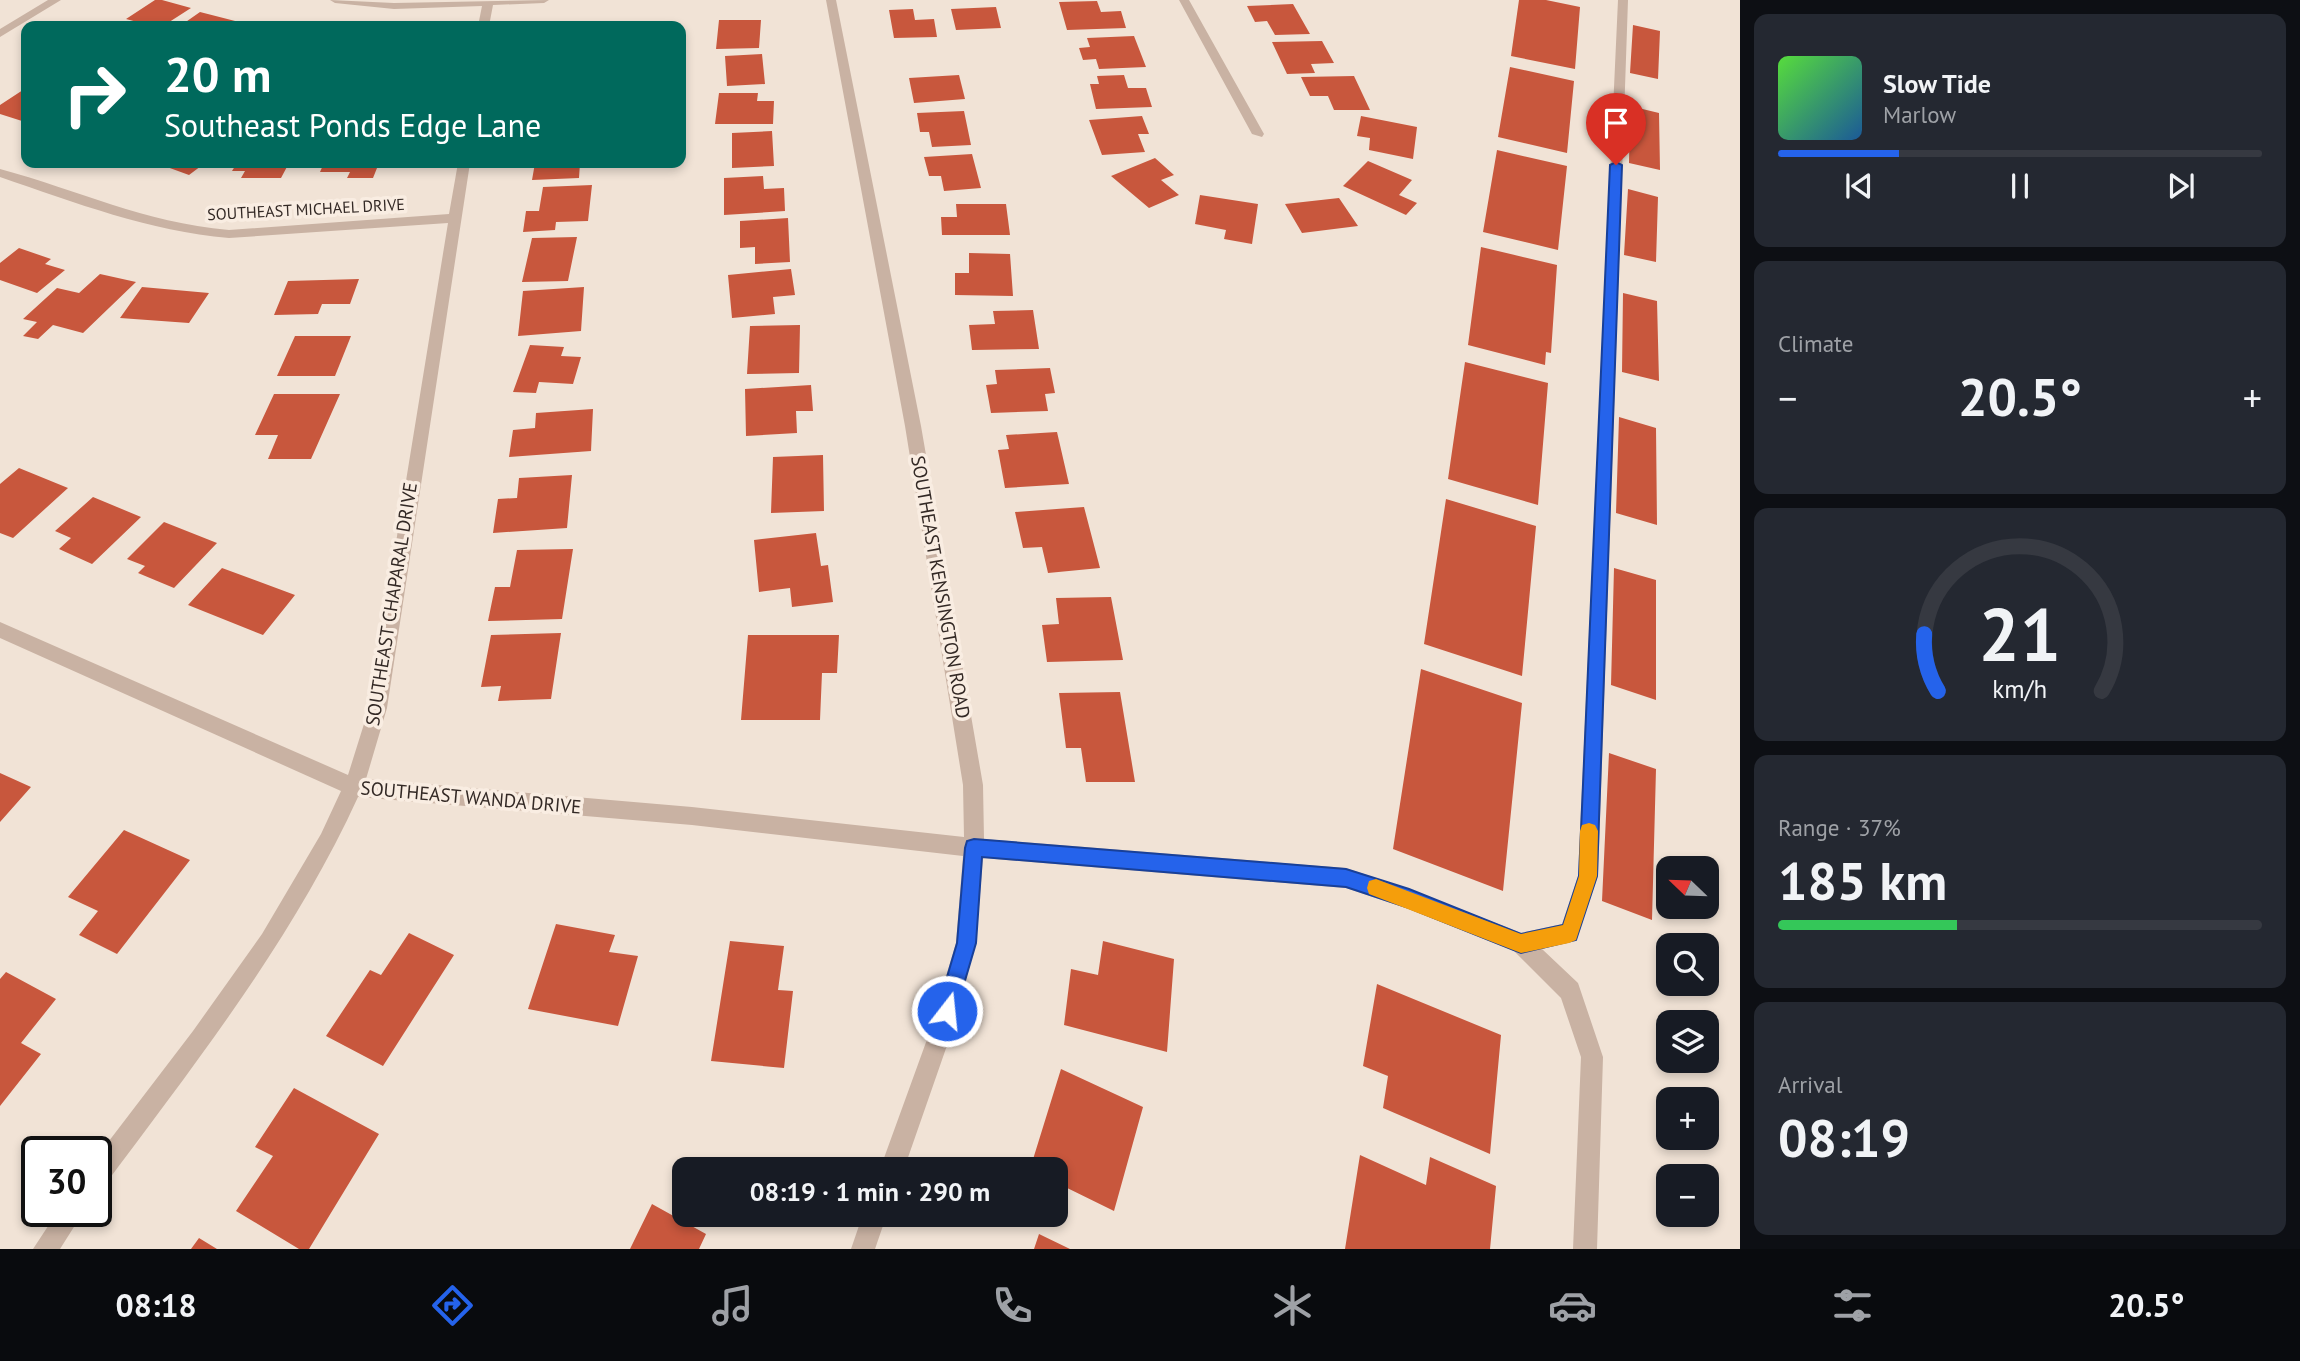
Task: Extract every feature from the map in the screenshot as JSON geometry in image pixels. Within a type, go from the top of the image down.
[{"type":"street","points":[[0,34],[55,0]]},
{"type":"street","points":[[335,0],[394,6],[544,0]]},
{"type":"street","name":"SOUTHEAST KENSINGTON ROAD","points":[[831,0],[913,426],[973,785],[974,848],[966,943],[940,1034],[896,1157]]},
{"type":"street","points":[[1184,0],[1258,134]]},
{"type":"street","points":[[1521,943],[1569,933],[1588,876],[1623,0]]},
{"type":"street","points":[[485,21],[488,2]]},
{"type":"street","name":"SOUTHEAST CHAPARAL DRIVE","points":[[112,1156],[235,988],[300,892],[353,787],[378,708],[463,168]]},
{"type":"street","name":"SOUTHEAST MICHAEL DRIVE","points":[[0,173],[139,218],[204,233],[229,234],[456,218]]},
{"type":"street","name":"SOUTHEAST WANDA DRIVE","points":[[0,630],[353,787],[692,816],[974,848],[1346,878],[1409,899],[1521,943]]},
{"type":"street","points":[[1521,943],[1570,991],[1592,1057],[1585,1249]]},
{"type":"street","points":[[45,1249],[61,1227]]},
{"type":"street","points":[[863,1249],[871,1227]]},
{"type":"building","points":[[155,0],[191,8],[171,21],[126,19]]},
{"type":"building","points":[[1519,0],[1546,0],[1580,7],[1575,69],[1511,56]]},
{"type":"building","points":[[1097,1],[1101,12],[1121,11],[1126,28],[1067,30],[1059,2]]},
{"type":"building","points":[[1293,4],[1310,34],[1275,35],[1267,21],[1255,22],[1247,6]]},
{"type":"building","points":[[996,7],[1001,28],[956,30],[951,9]]},
{"type":"building","points":[[913,9],[915,20],[934,19],[937,37],[894,38],[889,10]]},
{"type":"building","points":[[200,12],[235,21],[187,21]]},
{"type":"building","points":[[719,20],[761,20],[759,48],[716,49]]},
{"type":"building","points":[[1633,25],[1660,31],[1658,79],[1630,73]]},
{"type":"building","points":[[1134,36],[1146,67],[1099,69],[1096,59],[1083,60],[1079,48],[1090,47],[1087,38]]},
{"type":"building","points":[[1322,41],[1334,63],[1311,64],[1315,73],[1287,74],[1272,42]]},
{"type":"building","points":[[762,54],[765,84],[727,86],[725,56]]},
{"type":"building","points":[[1510,67],[1574,81],[1567,153],[1498,137]]},
{"type":"building","points":[[959,75],[965,99],[914,103],[909,78]]},
{"type":"building","points":[[1124,75],[1128,88],[1146,88],[1152,107],[1096,109],[1090,84],[1099,84],[1097,76]]},
{"type":"building","points":[[1354,76],[1370,110],[1334,110],[1328,96],[1310,96],[1301,77]]},
{"type":"building","points":[[21,91],[21,121],[0,114],[0,105]]},
{"type":"building","points":[[719,93],[758,93],[757,101],[774,101],[773,124],[715,124]]},
{"type":"building","points":[[1630,106],[1659,113],[1660,170],[1629,163]]},
{"type":"building","points":[[964,111],[971,145],[932,147],[929,132],[920,132],[917,113]]},
{"type":"building","points":[[1142,116],[1149,134],[1138,134],[1145,152],[1102,155],[1089,120]]},
{"type":"building","points":[[1361,116],[1417,127],[1413,159],[1369,150],[1370,138],[1357,136]]},
{"type":"building","points":[[772,131],[774,166],[732,168],[732,133]]},
{"type":"building","points":[[1497,150],[1567,166],[1558,250],[1483,232]]},
{"type":"building","points":[[972,154],[981,188],[944,191],[941,176],[929,176],[924,157]]},
{"type":"building","points":[[1155,158],[1174,175],[1161,180],[1179,195],[1149,208],[1111,176]]},
{"type":"building","points":[[1368,161],[1412,180],[1399,195],[1417,203],[1406,215],[1343,186]]},
{"type":"building","points":[[170,168],[198,168],[189,175]]},
{"type":"building","points":[[234,168],[286,168],[281,178],[241,178],[245,171],[232,171]]},
{"type":"building","points":[[322,168],[377,168],[373,178],[347,178],[350,172],[320,172]]},
{"type":"building","points":[[534,168],[580,168],[579,178],[532,180]]},
{"type":"building","points":[[763,176],[764,189],[784,188],[785,211],[724,215],[724,178]]},
{"type":"building","points":[[592,185],[588,221],[556,222],[555,230],[523,232],[526,211],[539,211],[543,187]]},
{"type":"building","points":[[1628,189],[1658,197],[1656,262],[1624,255]]},
{"type":"building","points":[[1200,195],[1258,204],[1252,244],[1224,239],[1226,230],[1195,224]]},
{"type":"building","points":[[1339,198],[1358,226],[1302,233],[1285,204]]},
{"type":"building","points":[[956,204],[1006,204],[1010,235],[942,235],[941,217],[957,217]]},
{"type":"building","points":[[788,218],[790,262],[755,264],[755,247],[740,248],[740,221]]},
{"type":"building","points":[[577,237],[568,281],[522,282],[532,238]]},
{"type":"building","points":[[1481,247],[1557,265],[1551,353],[1546,352],[1545,365],[1468,345]]},
{"type":"building","points":[[19,248],[51,259],[45,264],[65,270],[37,293],[0,280],[0,263]]},
{"type":"building","points":[[969,253],[1010,254],[1013,296],[955,295],[955,273],[969,273]]},
{"type":"building","points":[[791,269],[795,295],[773,297],[775,314],[732,318],[728,275]]},
{"type":"building","points":[[100,274],[136,282],[83,333],[53,325],[38,339],[23,336],[37,322],[23,319],[57,288],[79,293]]},
{"type":"building","points":[[359,279],[350,304],[322,304],[318,314],[274,315],[288,281]]},
{"type":"building","points":[[142,287],[209,293],[189,323],[120,318]]},
{"type":"building","points":[[584,287],[581,331],[518,336],[523,291]]},
{"type":"building","points":[[1623,293],[1657,301],[1659,381],[1622,372]]},
{"type":"building","points":[[1033,310],[1039,349],[972,350],[969,325],[995,324],[993,311]]},
{"type":"building","points":[[800,325],[799,373],[747,374],[750,326]]},
{"type":"building","points":[[295,336],[351,336],[335,376],[277,376]]},
{"type":"building","points":[[530,345],[564,347],[561,356],[581,357],[573,384],[539,382],[536,393],[513,392]]},
{"type":"building","points":[[1465,362],[1548,383],[1538,505],[1448,479]]},
{"type":"building","points":[[1050,368],[1055,393],[1045,394],[1048,411],[991,413],[986,385],[997,384],[995,370]]},
{"type":"building","points":[[811,385],[813,411],[796,411],[797,433],[746,436],[745,389]]},
{"type":"building","points":[[274,394],[340,394],[311,459],[268,459],[278,435],[255,435]]},
{"type":"building","points":[[593,409],[591,451],[509,457],[513,430],[535,428],[536,413]]},
{"type":"building","points":[[1619,417],[1656,428],[1657,525],[1616,513]]},
{"type":"building","points":[[1057,432],[1069,484],[1005,488],[998,450],[1009,449],[1006,435]]},
{"type":"building","points":[[823,455],[824,511],[771,513],[773,457]]},
{"type":"building","points":[[19,468],[68,488],[13,538],[0,533],[0,484]]},
{"type":"building","points":[[572,475],[567,528],[493,533],[498,499],[517,498],[519,478]]},
{"type":"building","points":[[93,497],[141,517],[92,564],[59,549],[71,538],[55,531]]},
{"type":"building","points":[[1446,499],[1536,526],[1522,676],[1424,644]]},
{"type":"building","points":[[1084,507],[1100,568],[1048,573],[1042,547],[1023,548],[1015,512]]},
{"type":"building","points":[[164,522],[217,543],[174,588],[138,573],[145,566],[127,559]]},
{"type":"building","points":[[816,533],[821,566],[828,565],[833,602],[792,607],[790,588],[759,592],[754,540]]},
{"type":"building","points":[[573,549],[562,619],[488,621],[495,587],[510,587],[517,550]]},
{"type":"building","points":[[222,568],[295,595],[263,635],[188,605]]},
{"type":"building","points":[[1614,568],[1656,580],[1656,700],[1611,685]]},
{"type":"building","points":[[1111,597],[1123,660],[1047,662],[1042,625],[1059,624],[1056,598]]},
{"type":"building","points":[[561,633],[551,699],[498,701],[501,686],[481,687],[491,635]]},
{"type":"building","points":[[748,635],[839,635],[837,673],[822,673],[820,720],[741,720]]},
{"type":"building","points":[[1421,669],[1522,703],[1503,891],[1393,849]]},
{"type":"building","points":[[1120,692],[1135,782],[1086,782],[1081,748],[1066,748],[1059,693]]},
{"type":"building","points":[[1609,753],[1656,769],[1652,920],[1602,901]]},
{"type":"building","points":[[0,773],[31,787],[0,822]]},
{"type":"building","points":[[124,830],[190,860],[117,954],[79,935],[98,911],[68,897]]},
{"type":"building","points":[[556,924],[615,935],[609,952],[638,956],[618,1026],[528,1009]]},
{"type":"building","points":[[409,933],[454,955],[383,1066],[326,1036],[370,970],[381,975]]},
{"type":"building","points":[[730,941],[784,946],[778,990],[793,991],[784,1068],[711,1061]]},
{"type":"building","points":[[1103,941],[1174,959],[1167,1052],[1064,1025],[1071,969],[1098,975]]},
{"type":"building","points":[[6,972],[56,999],[21,1043],[41,1054],[0,1106],[0,979]]},
{"type":"building","points":[[1377,984],[1501,1035],[1490,1154],[1383,1108],[1388,1076],[1363,1066]]},
{"type":"building","points":[[1061,1069],[1143,1107],[1114,1211],[1068,1188],[1068,1157],[1034,1157]]},
{"type":"building","points":[[294,1088],[379,1134],[309,1249],[299,1249],[236,1211],[273,1156],[255,1147]]},
{"type":"building","points":[[1360,1155],[1426,1185],[1430,1157],[1496,1186],[1490,1249],[1345,1249]]},
{"type":"building","points":[[652,1204],[672,1215],[672,1227],[693,1227],[706,1234],[699,1249],[630,1249]]},
{"type":"building","points":[[1039,1234],[1070,1249],[1034,1249]]},
{"type":"building","points":[[199,1238],[217,1249],[191,1249]]},
{"type":"slow traffic","points":[[1376,888],[1521,943],[1569,933],[1588,876],[1589,831]]},
{"type":"route","points":[[947,1011],[966,943],[974,848],[1346,878],[1409,899],[1521,943],[1569,933],[1588,876],[1616,165]]}]
